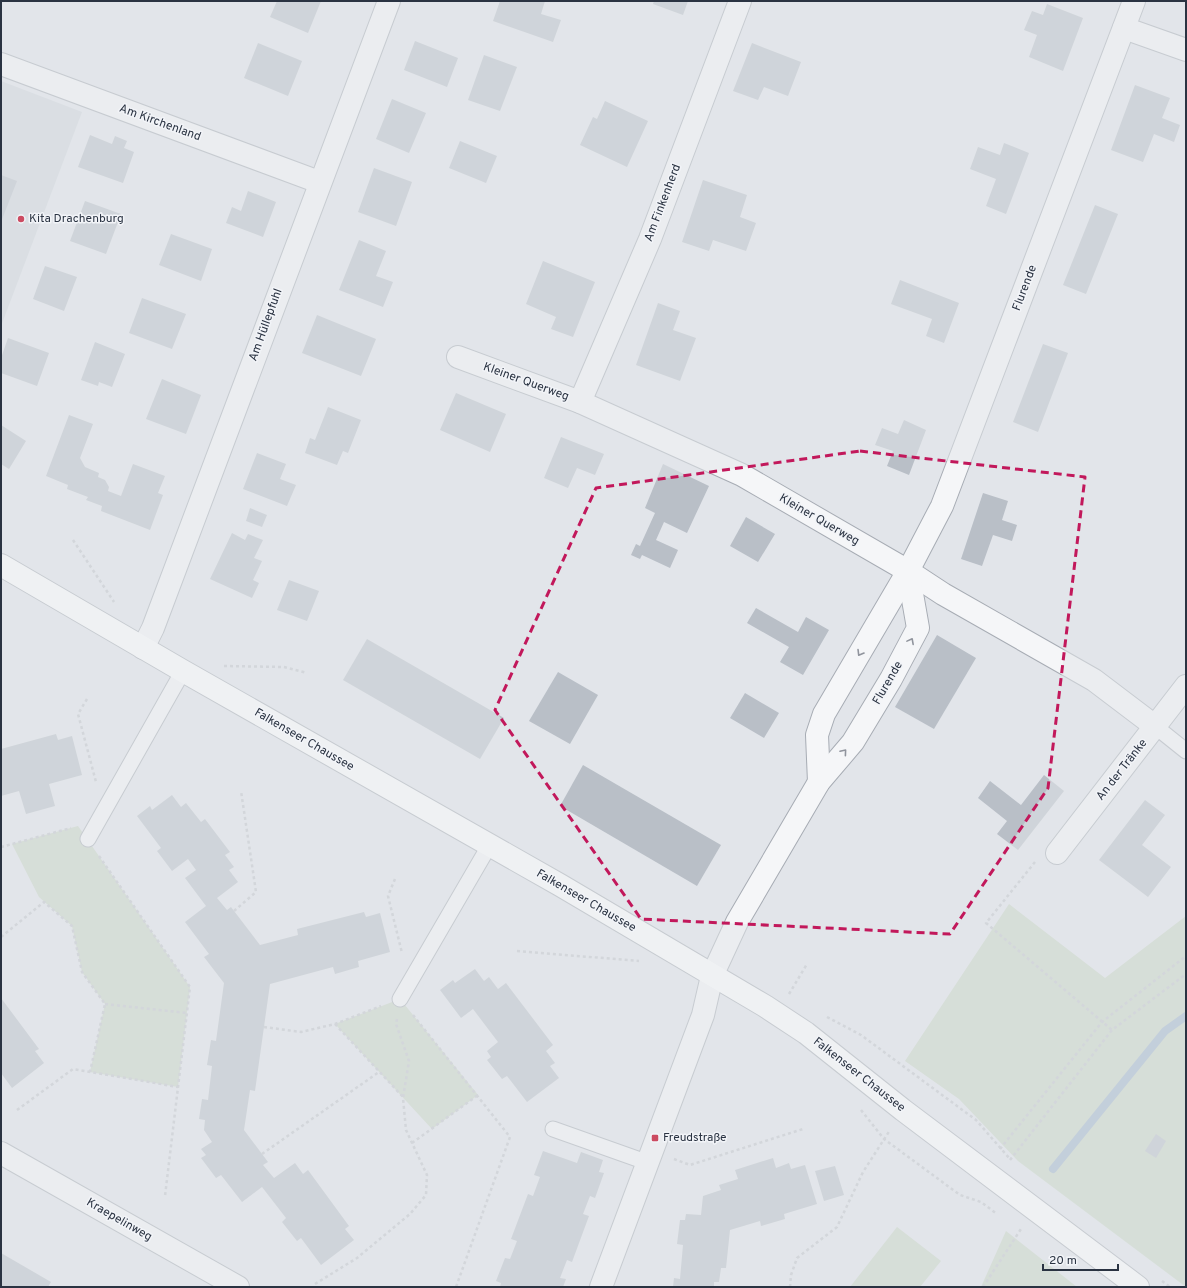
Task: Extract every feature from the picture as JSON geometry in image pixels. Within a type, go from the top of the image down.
[{"type":"main road","name":"Falkenseer Chaussee","points":[[1,565],[183,671],[560,885],[765,1006],[806,1033],[903,1110],[1138,1287]]},
{"type":"street","name":"Am Hüllepfuhl","points":[[143,648],[159,614],[319,182],[389,1]]},
{"type":"street","name":"Am Finkenherd","points":[[580,402],[650,239],[740,1]]},
{"type":"street","name":"Flurende","points":[[819,782],[817,735],[824,714],[908,571],[942,506],[1134,1]]},
{"type":"street","points":[[1124,28],[1186,50]]},
{"type":"street","name":"Am Kirchenland","points":[[1,64],[319,182]]},
{"type":"street","name":"Kleiner Querweg","points":[[458,357],[580,402],[742,475],[908,571],[942,594],[1094,680],[1156,727]]},
{"type":"street","name":"Flurende","points":[[712,976],[737,922],[819,782],[853,742],[891,679],[918,628],[908,571]]},
{"type":"street","name":"An der Tränke","points":[[1057,854],[1186,686]]},
{"type":"street","points":[[600,1287],[648,1156],[703,1015],[712,976]]},
{"type":"street","name":"Kraepelinweg","points":[[1,1153],[238,1287]]},
{"type":"lane","points":[[88,839],[183,671]]},
{"type":"lane","points":[[1156,727],[1186,751]]},
{"type":"lane","points":[[400,999],[489,846]]},
{"type":"lane","points":[[553,1129],[648,1156]]},
{"type":"path","points":[[73,540],[118,607]]},
{"type":"path","points":[[218,666],[284,667],[307,673]]},
{"type":"path","points":[[86,699],[78,714],[100,799],[108,803]]},
{"type":"path","points":[[234,911],[256,892],[241,790]]},
{"type":"path","points":[[1,847],[98,821]]},
{"type":"path","points":[[88,839],[190,987],[165,1196]]},
{"type":"path","points":[[1057,854],[1043,852],[986,923],[1112,1030]]},
{"type":"path","points":[[395,879],[388,896],[406,972],[414,977]]},
{"type":"path","points":[[1,937],[44,902],[72,926],[82,972],[105,1004],[187,1013]]},
{"type":"path","points":[[517,951],[643,962]]},
{"type":"path","points":[[989,1174],[1001,1148],[1102,1022],[1186,956]]},
{"type":"path","points":[[784,994],[788,996],[807,964]]},
{"type":"path","points":[[989,1174],[1010,1159],[1112,1030],[1186,974]]},
{"type":"path","points":[[264,1027],[301,1032],[335,1024],[400,999]]},
{"type":"path","points":[[400,999],[510,1137],[456,1287]]},
{"type":"path","points":[[315,1284],[357,1258],[410,1214],[426,1195],[427,1175],[406,1130],[403,1098],[409,1061],[396,1024],[400,999]]},
{"type":"path","points":[[90,1072],[105,1004]]},
{"type":"path","points":[[821,1014],[861,1035],[896,1059],[976,1120],[1015,1164]]},
{"type":"path","points":[[335,1024],[403,1098]]},
{"type":"path","points":[[17,1110],[73,1069],[178,1087]]},
{"type":"path","points":[[262,1154],[379,1072]]},
{"type":"path","points":[[412,1144],[478,1095]]},
{"type":"path","points":[[861,1109],[884,1139],[960,1195],[981,1202],[997,1214]]},
{"type":"path","points":[[790,1287],[791,1274],[797,1258],[837,1228],[863,1172],[903,1110]]},
{"type":"path","points":[[648,1156],[690,1165],[803,1129]]},
{"type":"path","points":[[983,1287],[1034,1209]]},
{"type":"path","points":[[1158,1278],[1170,1287]]},
{"type":"highlighted area","points":[[860,451],[1085,477],[1048,788],[950,934],[641,919],[495,710],[596,488]]},
{"type":"shaded area","name":"Kita Drachenburg","points":[[1,81],[82,112],[1,326]]},
{"type":"green space","points":[[78,826],[190,987],[178,1087],[90,1072],[105,1004],[82,972],[72,926],[39,897],[12,844]]},
{"type":"green space","points":[[1009,904],[1105,978],[1186,916],[1186,1287],[1018,1161],[959,1099],[905,1061]]},
{"type":"green space","points":[[400,999],[478,1095],[432,1129],[335,1024]]},
{"type":"green space","points":[[897,1227],[941,1261],[920,1287],[850,1287]]},
{"type":"green space","points":[[1006,1231],[1077,1287],[981,1287]]},
{"type":"building","points":[[277,1],[321,1],[308,33],[270,17]]},
{"type":"building","points":[[500,1],[545,1],[541,14],[561,20],[553,42],[493,21]]},
{"type":"building","points":[[654,1],[688,1],[683,15],[653,4]]},
{"type":"building","points":[[1047,4],[1083,18],[1063,71],[1029,57],[1037,35],[1024,30],[1032,11],[1043,15]]},
{"type":"building","points":[[415,41],[458,58],[447,87],[404,70]]},
{"type":"building","points":[[258,43],[302,61],[288,96],[244,78]]},
{"type":"building","points":[[752,43],[801,62],[788,96],[764,87],[758,100],[733,91]]},
{"type":"building","points":[[484,55],[517,67],[500,111],[468,100]]},
{"type":"building","points":[[1135,85],[1170,98],[1162,118],[1180,125],[1174,142],[1154,134],[1143,162],[1111,150]]},
{"type":"building","points":[[392,99],[426,113],[409,153],[376,139]]},
{"type":"building","points":[[605,101],[648,121],[627,167],[580,145],[593,117],[597,119]]},
{"type":"building","points":[[90,135],[112,144],[115,136],[127,141],[124,148],[134,152],[123,183],[78,167]]},
{"type":"building","points":[[460,141],[497,156],[486,183],[449,168]]},
{"type":"building","points":[[1004,143],[1029,153],[1006,214],[986,206],[996,179],[970,169],[978,147],[1000,155]]},
{"type":"building","points":[[374,168],[412,182],[396,226],[358,212]]},
{"type":"building","points":[[1,175],[17,181],[1,222]]},
{"type":"building","points":[[703,180],[747,195],[740,217],[756,223],[746,251],[713,240],[709,251],[682,242]]},
{"type":"building","points":[[248,191],[276,202],[263,237],[226,223],[232,207],[241,211]]},
{"type":"building","points":[[85,201],[121,214],[106,254],[70,241]]},
{"type":"building","points":[[1095,205],[1118,214],[1086,294],[1063,285]]},
{"type":"building","points":[[171,234],[212,249],[201,281],[159,265]]},
{"type":"building","points":[[359,240],[386,251],[376,276],[393,282],[383,307],[339,290]]},
{"type":"building","points":[[543,261],[595,282],[573,337],[551,329],[556,317],[526,304]]},
{"type":"building","points":[[45,266],[77,277],[64,311],[33,299]]},
{"type":"building","points":[[900,280],[959,303],[944,343],[926,336],[932,319],[891,304]]},
{"type":"building","points":[[142,298],[186,314],[172,349],[129,333]]},
{"type":"building","points":[[658,303],[680,311],[673,330],[696,338],[680,381],[636,365]]},
{"type":"building","points":[[317,315],[376,339],[361,376],[302,353]]},
{"type":"building","points":[[8,338],[49,353],[37,386],[1,373],[1,358]]},
{"type":"building","points":[[95,342],[125,354],[112,387],[99,382],[98,386],[81,380]]},
{"type":"building","points":[[1043,344],[1068,353],[1038,432],[1013,422]]},
{"type":"building","points":[[162,379],[201,395],[186,434],[146,419]]},
{"type":"building","points":[[456,393],[506,414],[490,452],[440,430]]},
{"type":"building","points":[[328,407],[361,420],[348,453],[343,451],[337,465],[305,453],[310,438],[315,440]]},
{"type":"building","points":[[69,415],[93,424],[80,458],[85,467],[99,473],[98,477],[105,480],[109,487],[108,491],[121,496],[133,464],[165,476],[158,493],[163,495],[150,530],[101,511],[102,506],[86,500],[88,497],[67,489],[68,485],[46,476]]},
{"type":"building","points":[[904,420],[926,430],[909,475],[887,466],[893,451],[875,445],[882,428],[898,434]]},
{"type":"building","points":[[1,425],[26,441],[9,469],[1,464]]},
{"type":"building","points":[[561,437],[604,454],[595,475],[577,468],[568,488],[544,478]]},
{"type":"building","points":[[257,453],[286,464],[280,479],[296,485],[287,506],[243,489]]},
{"type":"building","points":[[663,464],[709,486],[687,533],[664,522],[656,540],[678,550],[670,568],[642,555],[640,559],[631,555],[636,544],[640,546],[655,513],[645,508]]},
{"type":"building","points":[[983,493],[1008,501],[1002,520],[1017,525],[1012,541],[993,535],[982,566],[961,559]]},
{"type":"building","points":[[250,508],[267,515],[262,527],[246,521]]},
{"type":"building","points":[[746,517],[775,534],[758,562],[730,546]]},
{"type":"building","points":[[232,533],[245,540],[248,534],[263,540],[254,558],[262,561],[253,580],[259,583],[252,598],[210,579]]},
{"type":"building","points":[[289,580],[319,591],[307,621],[277,610]]},
{"type":"building","points":[[756,608],[798,632],[806,617],[829,630],[803,675],[780,662],[789,647],[747,623]]},
{"type":"building","points":[[937,635],[976,658],[934,729],[895,707]]},
{"type":"building","points":[[367,639],[504,718],[480,759],[343,680]]},
{"type":"building","points":[[558,672],[598,695],[570,744],[529,721]]},
{"type":"building","points":[[745,693],[779,713],[764,738],[730,718]]},
{"type":"building","points":[[56,734],[58,740],[72,736],[82,775],[49,784],[55,806],[26,814],[19,791],[1,796],[1,749]]},
{"type":"building","points":[[583,765],[721,845],[697,886],[560,806]]},
{"type":"building","points":[[1044,775],[1064,791],[1018,850],[997,834],[1007,821],[978,798],[990,781],[1021,805]]},
{"type":"building","points":[[172,795],[181,807],[186,803],[201,822],[205,819],[230,852],[225,855],[234,867],[229,870],[238,882],[217,898],[227,910],[231,907],[260,945],[298,935],[297,929],[364,912],[366,917],[380,913],[390,952],[358,961],[359,967],[335,974],[333,967],[270,984],[255,1091],[250,1090],[244,1130],[268,1162],[263,1165],[274,1178],[295,1163],[303,1174],[308,1170],[349,1226],[345,1229],[354,1240],[321,1265],[301,1238],[297,1241],[282,1222],[286,1218],[262,1187],[242,1202],[221,1175],[216,1178],[201,1158],[206,1155],[201,1149],[212,1142],[204,1130],[205,1120],[199,1119],[202,1099],[208,1100],[212,1066],[207,1065],[211,1040],[216,1041],[224,983],[204,957],[209,954],[185,922],[206,906],[185,878],[196,870],[188,859],[172,871],[157,851],[161,848],[137,816],[150,806],[152,810]]},
{"type":"building","points":[[1145,800],[1165,815],[1142,845],[1171,867],[1148,897],[1099,860]]},
{"type":"building","points":[[475,969],[484,981],[489,977],[498,989],[506,983],[553,1045],[546,1051],[555,1063],[550,1066],[559,1078],[527,1102],[507,1076],[502,1079],[487,1060],[491,1057],[487,1051],[498,1042],[473,1009],[461,1018],[440,990],[453,980],[455,983]]},
{"type":"building","points":[[1,998],[39,1049],[35,1051],[44,1063],[12,1088],[1,1073]]},
{"type":"building","points":[[1156,1134],[1166,1141],[1156,1158],[1145,1151]]},
{"type":"building","points":[[543,1151],[577,1163],[581,1152],[603,1160],[599,1172],[604,1173],[595,1198],[590,1196],[583,1214],[589,1216],[572,1262],[567,1260],[560,1278],[566,1279],[563,1287],[500,1287],[501,1283],[496,1281],[505,1258],[510,1259],[517,1241],[511,1239],[528,1194],[533,1196],[540,1177],[534,1175]]},
{"type":"building","points":[[773,1158],[776,1168],[789,1163],[791,1169],[805,1165],[817,1204],[784,1214],[785,1219],[761,1226],[760,1221],[730,1230],[726,1268],[721,1268],[719,1282],[714,1282],[714,1287],[673,1287],[674,1278],[680,1279],[683,1245],[677,1244],[680,1220],[685,1220],[686,1214],[701,1215],[703,1196],[721,1190],[719,1185],[738,1179],[735,1170]]},
{"type":"building","points":[[835,1166],[844,1195],[824,1201],[815,1171]]},
{"type":"building","points":[[1,1253],[51,1282],[48,1287],[1,1287]]},
{"type":"waterway","points":[[1053,1169],[1165,1031],[1186,1016]]},
{"type":"place","name":"Kita Drachenburg","points":[[21,219]]},
{"type":"place","name":"Freudstraße","points":[[655,1138]]}]
